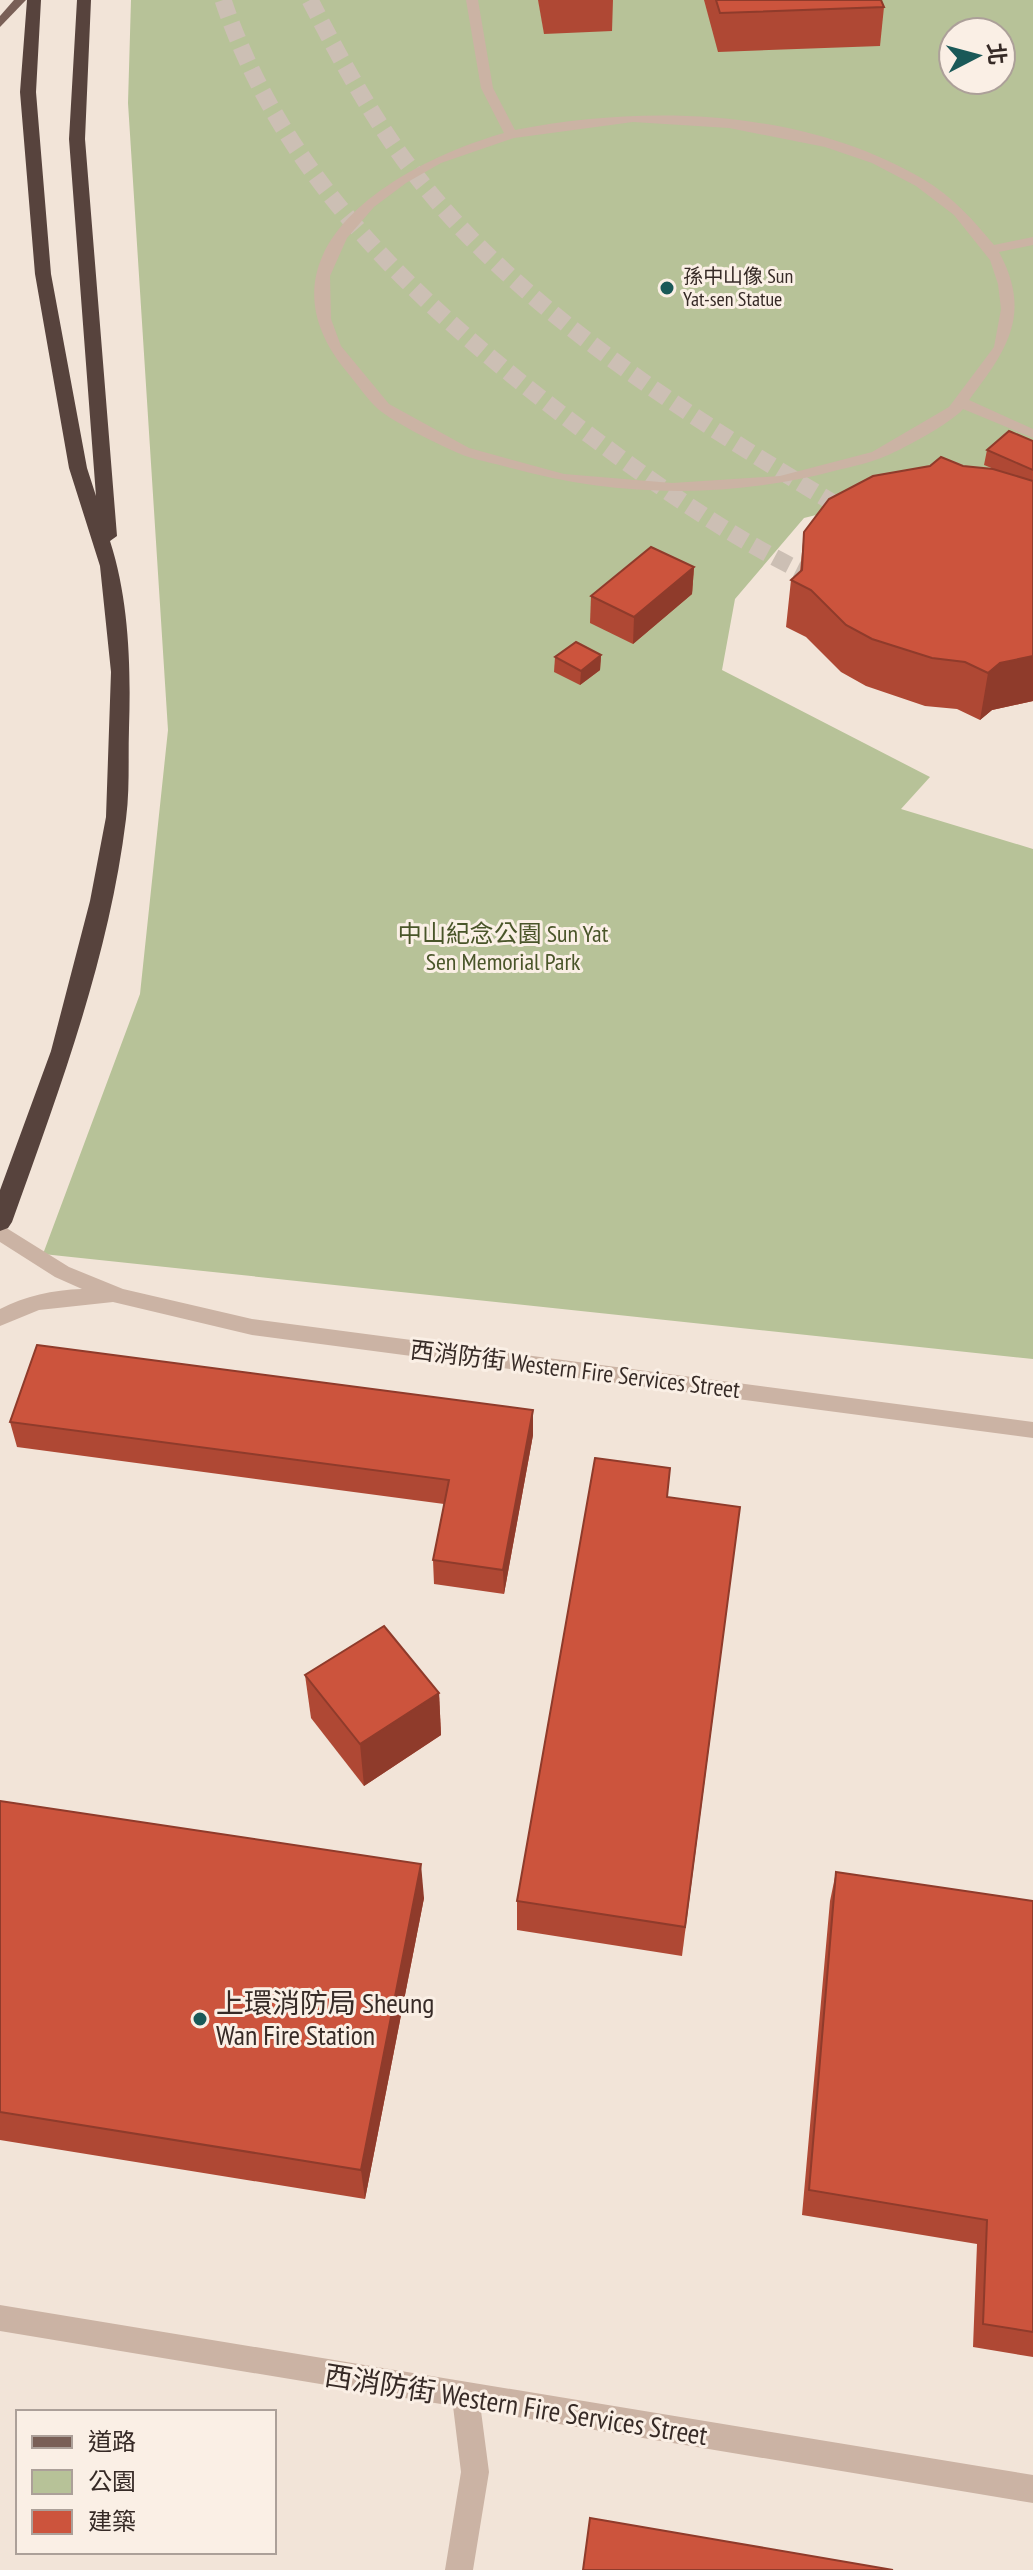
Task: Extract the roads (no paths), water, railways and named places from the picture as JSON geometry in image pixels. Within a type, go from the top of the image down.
[{"type":"highway","points":[[34,0],[28,92],[43,274],[78,468],[109,566]]},
{"type":"highway","points":[[0,1222],[62,1051],[101,901],[116,817],[121,672],[109,566],[105,462],[77,139],[84,0]]},
{"type":"main road","points":[[0,23],[20,0]]},
{"type":"street","points":[[472,0],[476,36],[497,114],[511,134]]},
{"type":"street","points":[[633,118],[697,119],[773,129],[844,149],[906,176],[956,210],[991,250],[1007,288],[1008,328],[994,367],[963,403],[914,437],[851,464],[776,482],[694,490],[611,486],[523,471],[446,443],[384,407],[342,364],[323,324],[320,284],[334,245],[361,209],[401,178],[452,153],[511,134],[571,123],[633,118]]},
{"type":"street","points":[[991,250],[1033,241]]},
{"type":"street","points":[[963,403],[1033,434]]},
{"type":"street","name":"西消防街 Western Fire Services Street","points":[[0,1232],[62,1272],[119,1296],[252,1327],[1033,1430]]},
{"type":"street","name":"西消防街 Western Fire Services Street","points":[[0,1318],[17,1308],[62,1296],[119,1296]]},
{"type":"street","name":"西消防街 Western Fire Services Street","points":[[0,2318],[1033,2489]]},
{"type":"street","points":[[459,2570],[475,2472],[465,2396]]},
{"type":"tunnel","points":[[223,0],[251,68],[285,131],[327,191],[373,246],[424,298],[534,393],[649,478],[736,536],[829,584]]},
{"type":"tunnel","points":[[310,0],[354,83],[405,161],[449,215],[500,267],[612,360],[734,442],[855,516]]},
{"type":"place","name":"孫中山像 Sun Yat-sen Statue","points":[[667,288]]},
{"type":"place","name":"上環消防局 Sheung Wan Fire Station","points":[[200,2019]]},
{"type":"park label","name":"中山紀念公園 Sun Yat Sen Memorial Park","points":[[503,948]]}]
